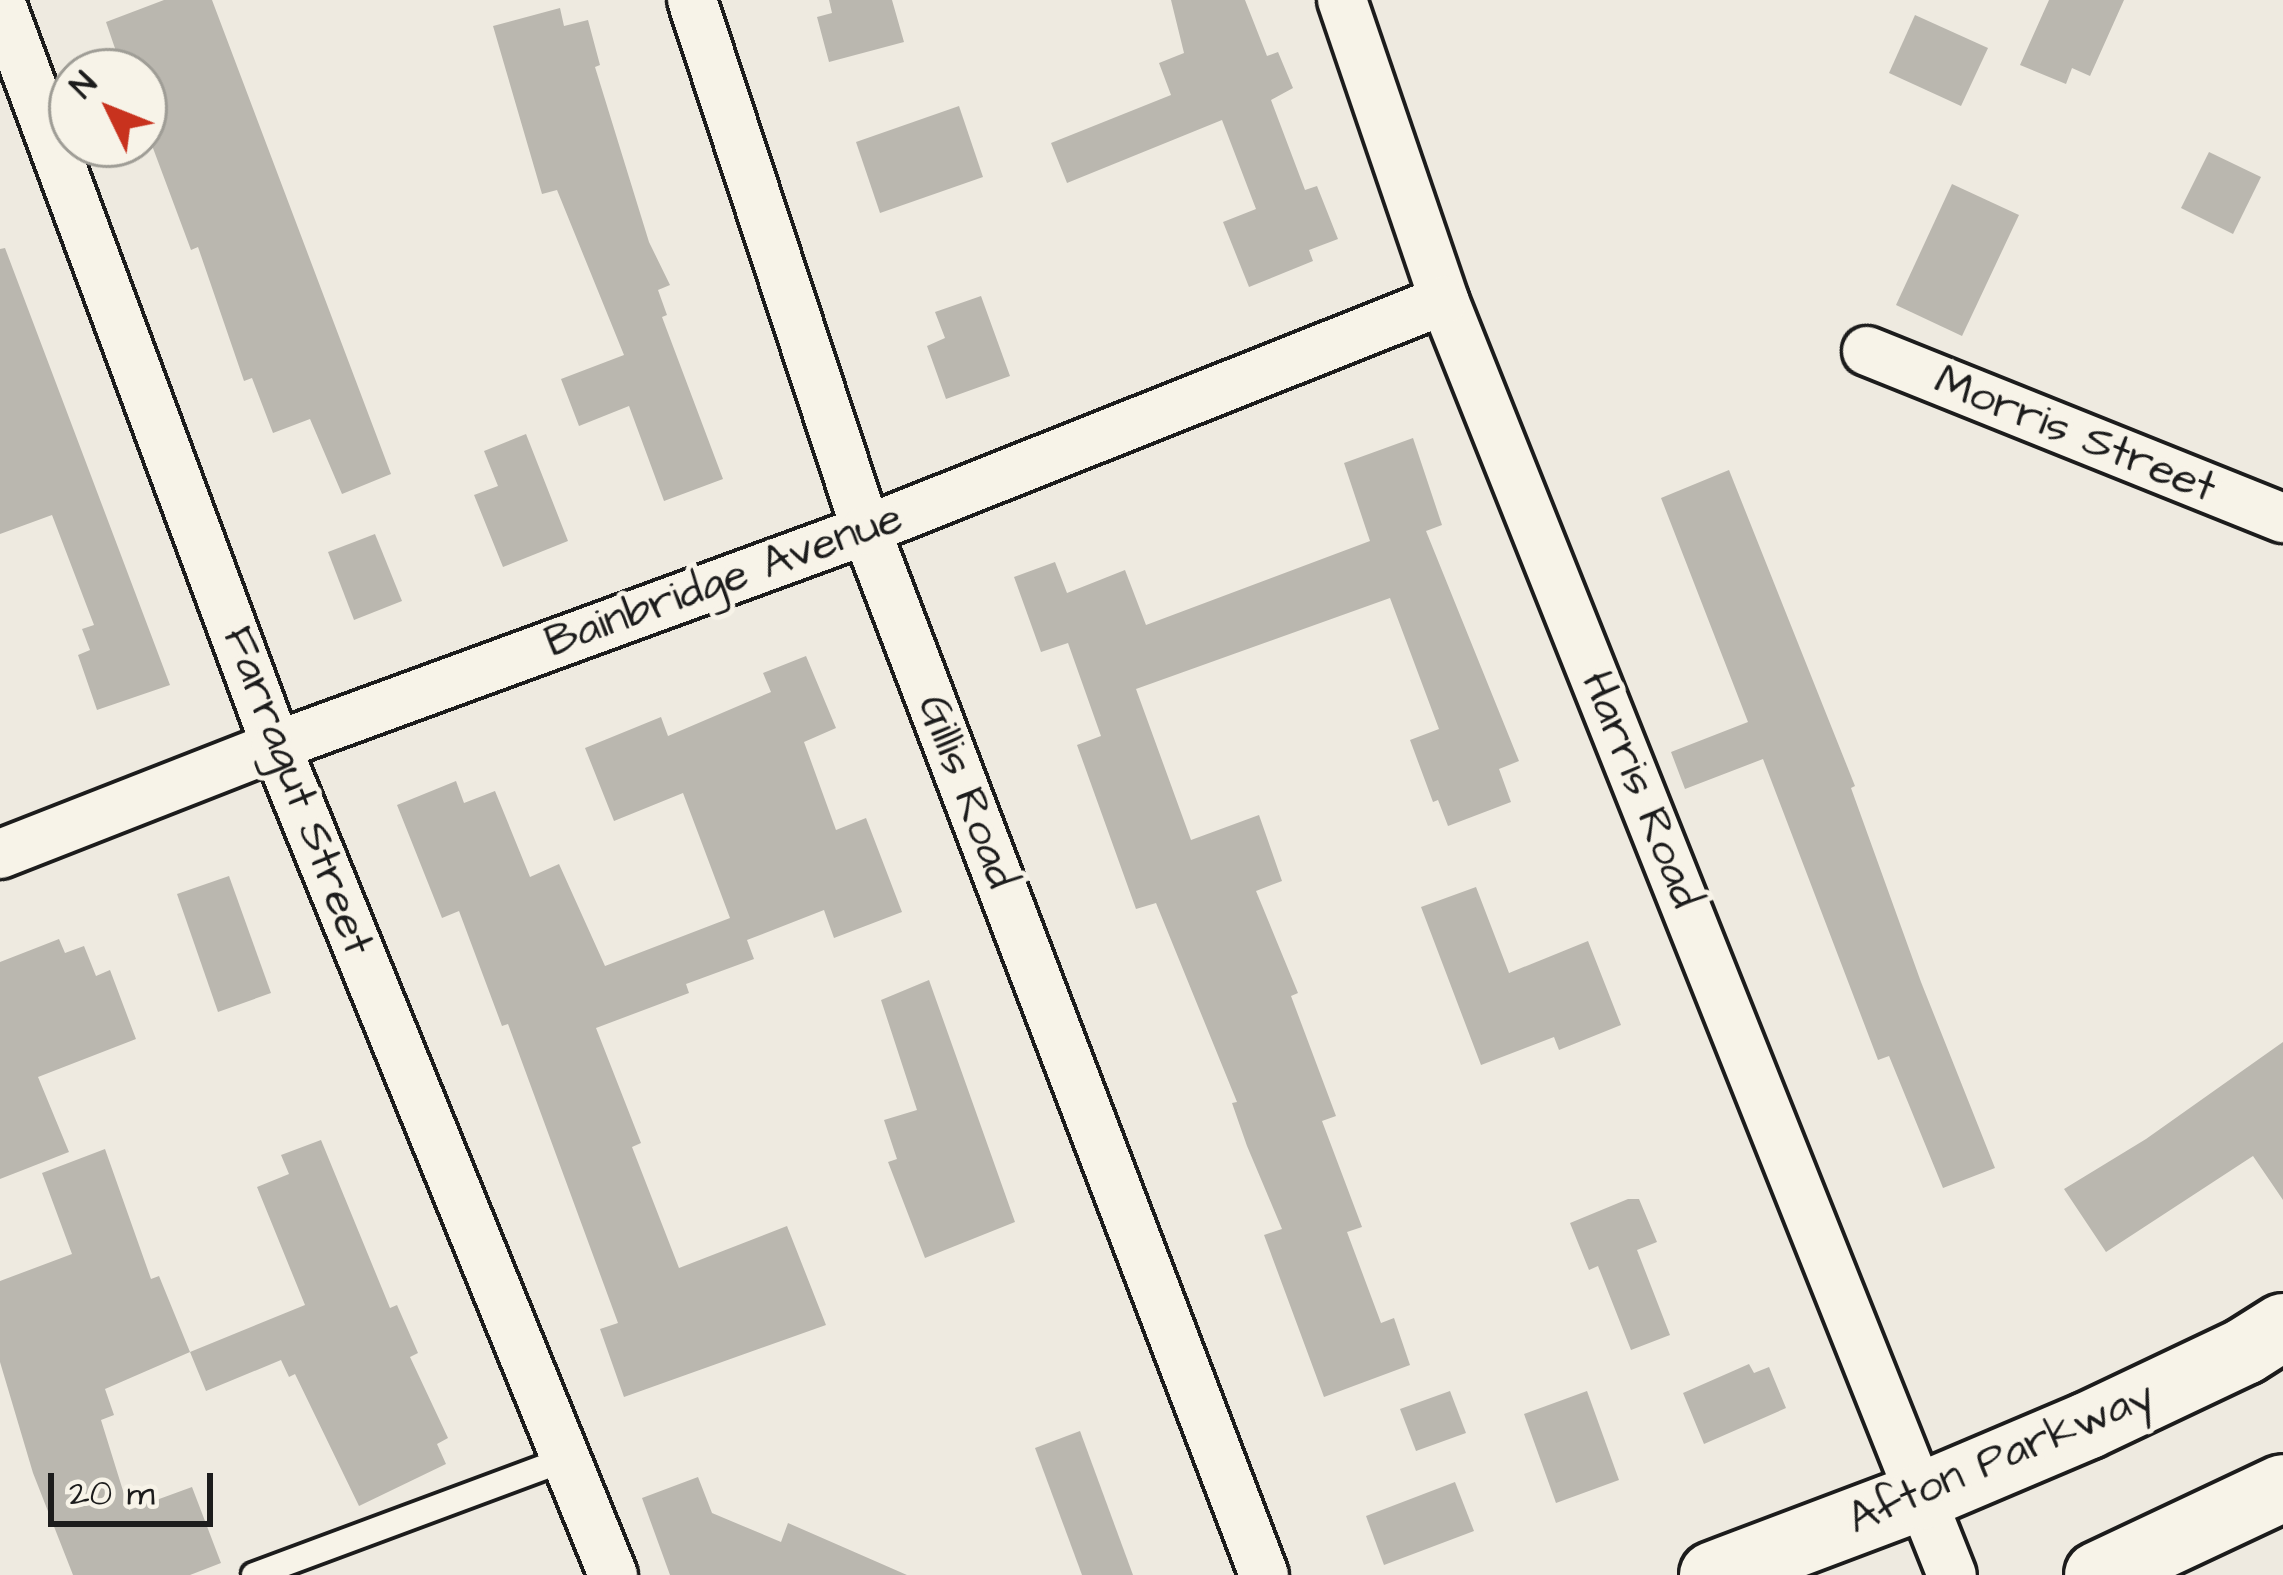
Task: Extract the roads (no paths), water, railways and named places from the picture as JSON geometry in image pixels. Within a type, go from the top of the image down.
[{"type":"street","name":"Gillis Road","points":[[692,0],[866,530],[1264,1575]]},
{"type":"street","name":"Harris Road","points":[[1342,0],[1444,301],[1952,1575]]},
{"type":"street","name":"Farragut Street","points":[[0,1],[276,746],[613,1575]]},
{"type":"street","name":"Bainbridge Avenue","points":[[0,854],[276,746],[866,530],[1444,301]]},
{"type":"street","name":"Morris Street","points":[[1867,351],[2283,518]]},
{"type":"street","name":"Afton Parkway","points":[[1713,1575],[1922,1496],[2127,1407],[2283,1327]]},
{"type":"street","points":[[2098,1575],[2283,1488]]},
{"type":"lane","points":[[254,1575],[566,1460]]}]
